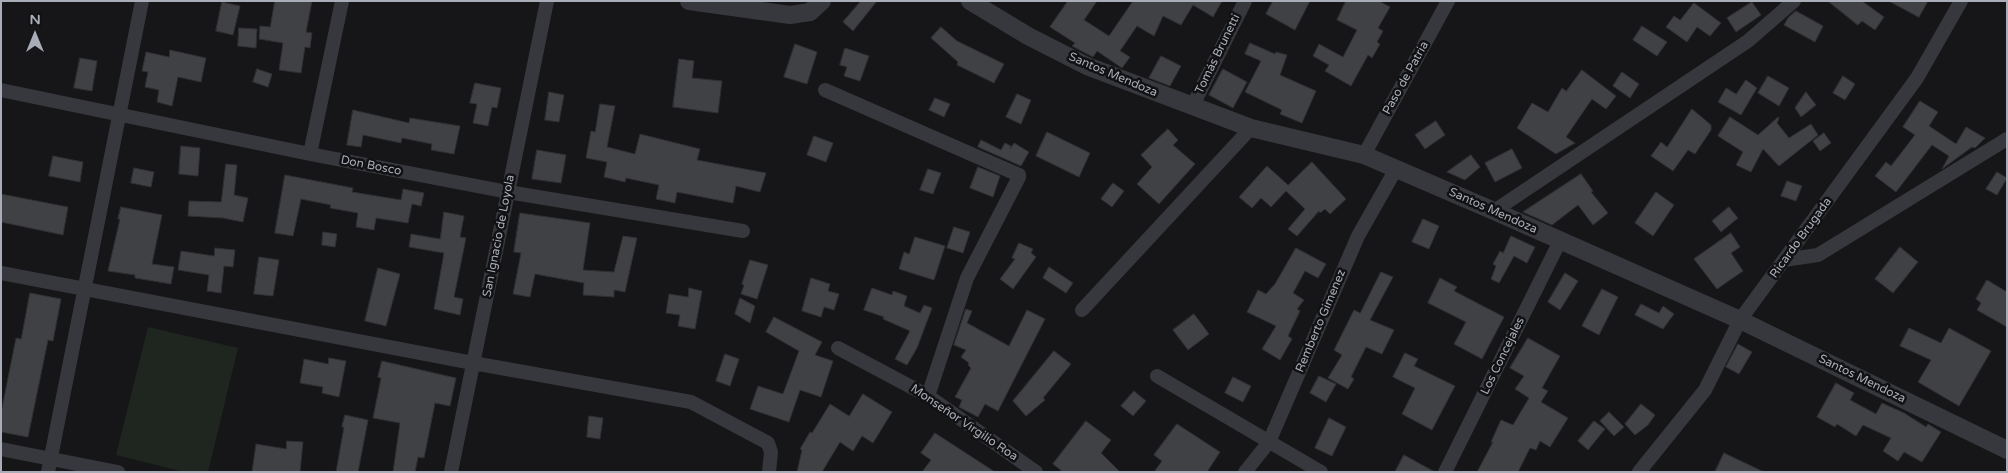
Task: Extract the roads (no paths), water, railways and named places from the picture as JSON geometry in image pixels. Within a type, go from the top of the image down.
[{"type":"street","points":[[49,465],[142,1]]},
{"type":"street","points":[[310,154],[342,1]]},
{"type":"street","name":"San Ignacio de Loyola","points":[[451,472],[547,1]]},
{"type":"street","points":[[689,1],[790,15],[810,12],[822,1]]},
{"type":"street","name":"Santos Mendoza","points":[[970,1],[1028,36],[1087,66],[1251,128],[1364,155],[1396,168],[1740,320],[2007,450]]},
{"type":"street","name":"Tomás Brunetti","points":[[1192,107],[1244,1]]},
{"type":"street","name":"Paso de Patria","points":[[1364,155],[1448,1]]},
{"type":"street","points":[[1494,211],[1748,41],[1794,1]]},
{"type":"street","name":"Ricardo Brugada","points":[[1639,472],[1705,390],[1740,320],[1917,78],[1961,1]]},
{"type":"street","name":"Don Bosco","points":[[1,90],[310,154],[508,192],[743,231]]},
{"type":"street","points":[[825,90],[1020,177],[967,278],[928,396]]},
{"type":"street","points":[[1082,310],[1251,128]]},
{"type":"street","points":[[1784,260],[1818,255],[2007,139]]},
{"type":"street","name":"Remberto Gimenez","points":[[1245,472],[1269,442],[1358,236],[1396,168]]},
{"type":"street","name":"Los Concejales","points":[[1445,472],[1560,241]]},
{"type":"street","points":[[1,273],[473,364],[691,402],[768,443],[771,452],[770,472]]},
{"type":"street","name":"Monseñor Virgilio Roa","points":[[838,348],[928,396],[1036,472]]},
{"type":"street","points":[[1156,376],[1321,472]]},
{"type":"street","points":[[1,449],[49,465],[118,472]]}]
